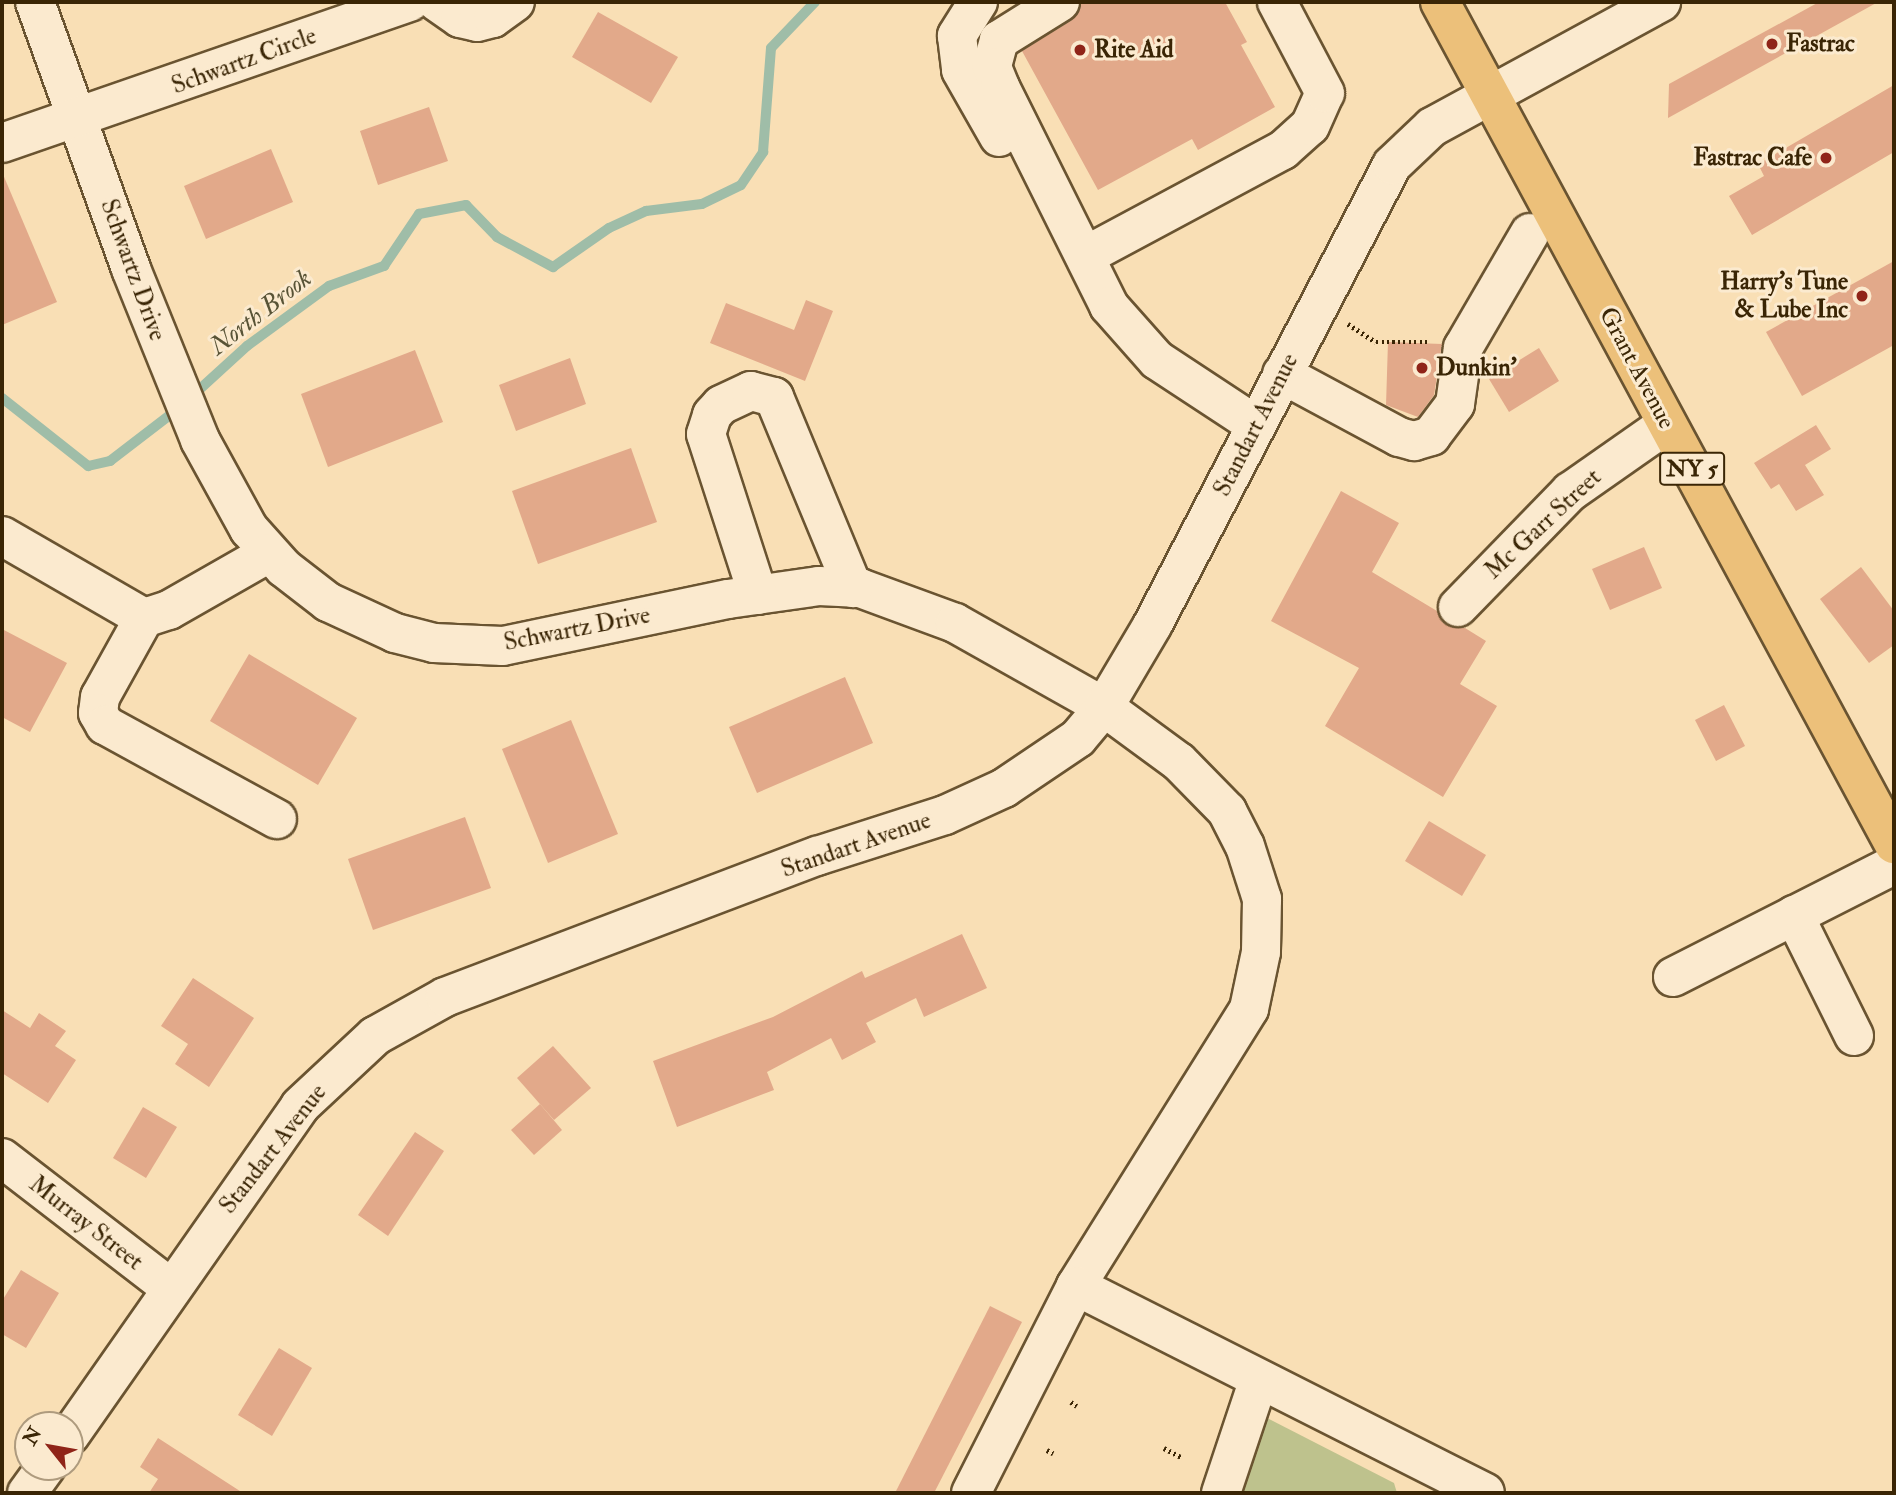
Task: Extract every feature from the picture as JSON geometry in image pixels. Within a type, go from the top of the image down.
[{"type":"highway","name":"Grant Avenue","points":[[1440,2],[1894,844]]},
{"type":"street","name":"Schwartz Drive","points":[[35,2],[191,422],[249,529],[269,553],[328,602],[395,633],[458,645],[542,641],[758,595],[820,586],[853,587],[893,597],[955,623],[1104,707],[1179,762],[1227,811],[1245,846],[1262,899],[1261,952],[1249,1009],[1076,1286],[971,1493]]},
{"type":"street","name":"Schwartz Circle","points":[[2,143],[79,120],[410,2]]},
{"type":"street","points":[[437,2],[460,18],[477,22],[493,19],[515,2]]},
{"type":"street","points":[[978,2],[957,36],[961,70],[1026,185],[1074,242]]},
{"type":"street","points":[[1028,2],[993,23],[981,37],[978,70],[1109,306],[1157,360],[1256,425]]},
{"type":"street","points":[[1060,2],[999,40],[992,67],[1074,242]]},
{"type":"street","points":[[1074,242],[1283,150],[1310,126],[1325,93],[1277,2]]},
{"type":"street","name":"Standart Avenue","points":[[84,1414],[300,1106],[356,1052],[413,1012],[817,856],[945,815],[1004,788],[1051,760],[1078,738],[1104,707],[1153,624],[1392,165],[1432,127],[1488,95],[1542,70],[1661,2]]},
{"type":"street","points":[[1282,374],[1399,437],[1414,441],[1432,436],[1455,404],[1463,348],[1530,233]]},
{"type":"street","points":[[758,595],[706,434],[712,415],[721,405],[751,391],[774,397],[853,587]]},
{"type":"street","name":"Mc Garr Street","points":[[1458,607],[1570,492],[1667,424]]},
{"type":"street","points":[[2,536],[144,618]]},
{"type":"street","points":[[269,553],[169,610],[144,618],[100,697],[98,713],[105,725],[277,819]]},
{"type":"street","points":[[1673,977],[1894,864]]},
{"type":"street","points":[[1794,915],[1854,1036]]},
{"type":"street","name":"Murray Street","points":[[2,1158],[171,1288]]},
{"type":"street","points":[[1076,1286],[1259,1379],[1432,1481],[1485,1493]]},
{"type":"street","points":[[1221,1493],[1259,1379]]},
{"type":"path","points":[[1341,320],[1376,342],[1441,342]]},
{"type":"path","points":[[1071,1402],[1077,1406]]},
{"type":"path","points":[[1164,1448],[1181,1457]]},
{"type":"path","points":[[1047,1450],[1053,1453]]},
{"type":"green space","points":[[1267,1418],[1394,1483],[1397,1493],[1242,1493]]},
{"type":"building","name":"Rite Aid","points":[[1082,2],[1225,2],[1247,42],[1241,45],[1275,107],[1198,150],[1192,139],[1098,190],[1022,51],[1072,20]]},
{"type":"building","name":"Fastrac","points":[[1819,2],[1878,2],[1668,118],[1669,84]]},
{"type":"building","points":[[598,12],[678,57],[651,103],[572,57]]},
{"type":"building","name":"Fastrac Cafe","points":[[1894,85],[1894,152],[1752,235],[1729,196],[1764,176],[1758,164]]},
{"type":"building","points":[[429,107],[448,161],[378,185],[360,131]]},
{"type":"building","points":[[271,149],[293,202],[206,239],[184,186]]},
{"type":"building","points":[[2,172],[57,302],[2,325]]},
{"type":"building","name":"Harry's Tune & Lube Inc","points":[[1894,261],[1894,345],[1802,396],[1766,332]]},
{"type":"building","points":[[806,300],[833,311],[805,381],[710,343],[726,303],[794,330]]},
{"type":"building","points":[[1388,342],[1442,344],[1434,395],[1418,417],[1386,405]]},
{"type":"building","points":[[1539,348],[1559,381],[1509,412],[1489,379]]},
{"type":"building","points":[[415,350],[443,422],[328,467],[301,394]]},
{"type":"building","points":[[570,358],[586,404],[516,431],[499,385]]},
{"type":"building","points":[[1816,425],[1831,449],[1805,465],[1824,495],[1796,511],[1779,484],[1771,489],[1754,463]]},
{"type":"building","points":[[631,448],[657,522],[538,564],[512,491]]},
{"type":"building","points":[[1341,491],[1399,523],[1372,572],[1437,611],[1443,623],[1465,628],[1486,641],[1460,684],[1497,706],[1443,797],[1325,726],[1359,668],[1271,621]]},
{"type":"building","points":[[1644,547],[1662,588],[1610,610],[1592,569]]},
{"type":"building","points":[[1861,567],[1894,611],[1894,645],[1869,663],[1820,599]]},
{"type":"building","points":[[2,629],[67,663],[30,732],[2,717]]},
{"type":"building","points":[[249,654],[357,718],[318,785],[210,721]]},
{"type":"building","points":[[845,677],[873,743],[757,793],[729,727]]},
{"type":"building","points":[[1724,705],[1745,746],[1716,761],[1695,720]]},
{"type":"building","points":[[571,720],[618,834],[548,863],[502,749]]},
{"type":"building","points":[[465,817],[491,888],[373,930],[348,859]]},
{"type":"building","points":[[1429,821],[1486,855],[1462,896],[1405,861]]},
{"type":"building","points":[[962,934],[987,988],[924,1017],[916,998],[866,1023],[876,1042],[842,1060],[831,1038],[767,1072],[774,1090],[677,1127],[653,1061],[773,1017],[862,971],[865,978]]},
{"type":"building","points":[[193,978],[254,1018],[209,1087],[175,1064],[188,1044],[161,1026]]},
{"type":"building","points":[[2,1010],[30,1028],[39,1013],[66,1031],[55,1046],[76,1060],[48,1103],[2,1073]]},
{"type":"building","points":[[553,1046],[591,1088],[554,1120],[517,1078]]},
{"type":"building","points":[[540,1104],[562,1130],[534,1155],[511,1130]]},
{"type":"building","points":[[143,1107],[177,1127],[146,1178],[113,1158]]},
{"type":"building","points":[[415,1132],[444,1151],[388,1236],[358,1215]]},
{"type":"building","points":[[21,1270],[59,1293],[26,1348],[2,1334],[2,1301]]},
{"type":"building","points":[[990,1306],[1022,1322],[934,1493],[895,1493]]},
{"type":"building","points":[[279,1348],[312,1368],[272,1436],[238,1415]]},
{"type":"building","points":[[158,1438],[243,1493],[149,1493],[158,1479],[140,1467]]},
{"type":"waterway","name":"North Brook","points":[[190,398],[247,346],[329,286],[384,266],[419,214],[466,205],[497,237],[553,267],[609,228],[646,211],[702,204],[741,185],[763,152],[771,48],[815,2]]},
{"type":"waterway","name":"North Brook","points":[[2,398],[88,466],[110,461],[179,408]]},
{"type":"place","name":"Fastrac","points":[[1772,44]]},
{"type":"place","name":"Rite Aid","points":[[1080,50]]},
{"type":"place","name":"Fastrac Cafe","points":[[1826,158]]},
{"type":"place","name":"Harry's Tune & Lube Inc","points":[[1862,296]]},
{"type":"place","name":"Dunkin'","points":[[1422,368]]}]
